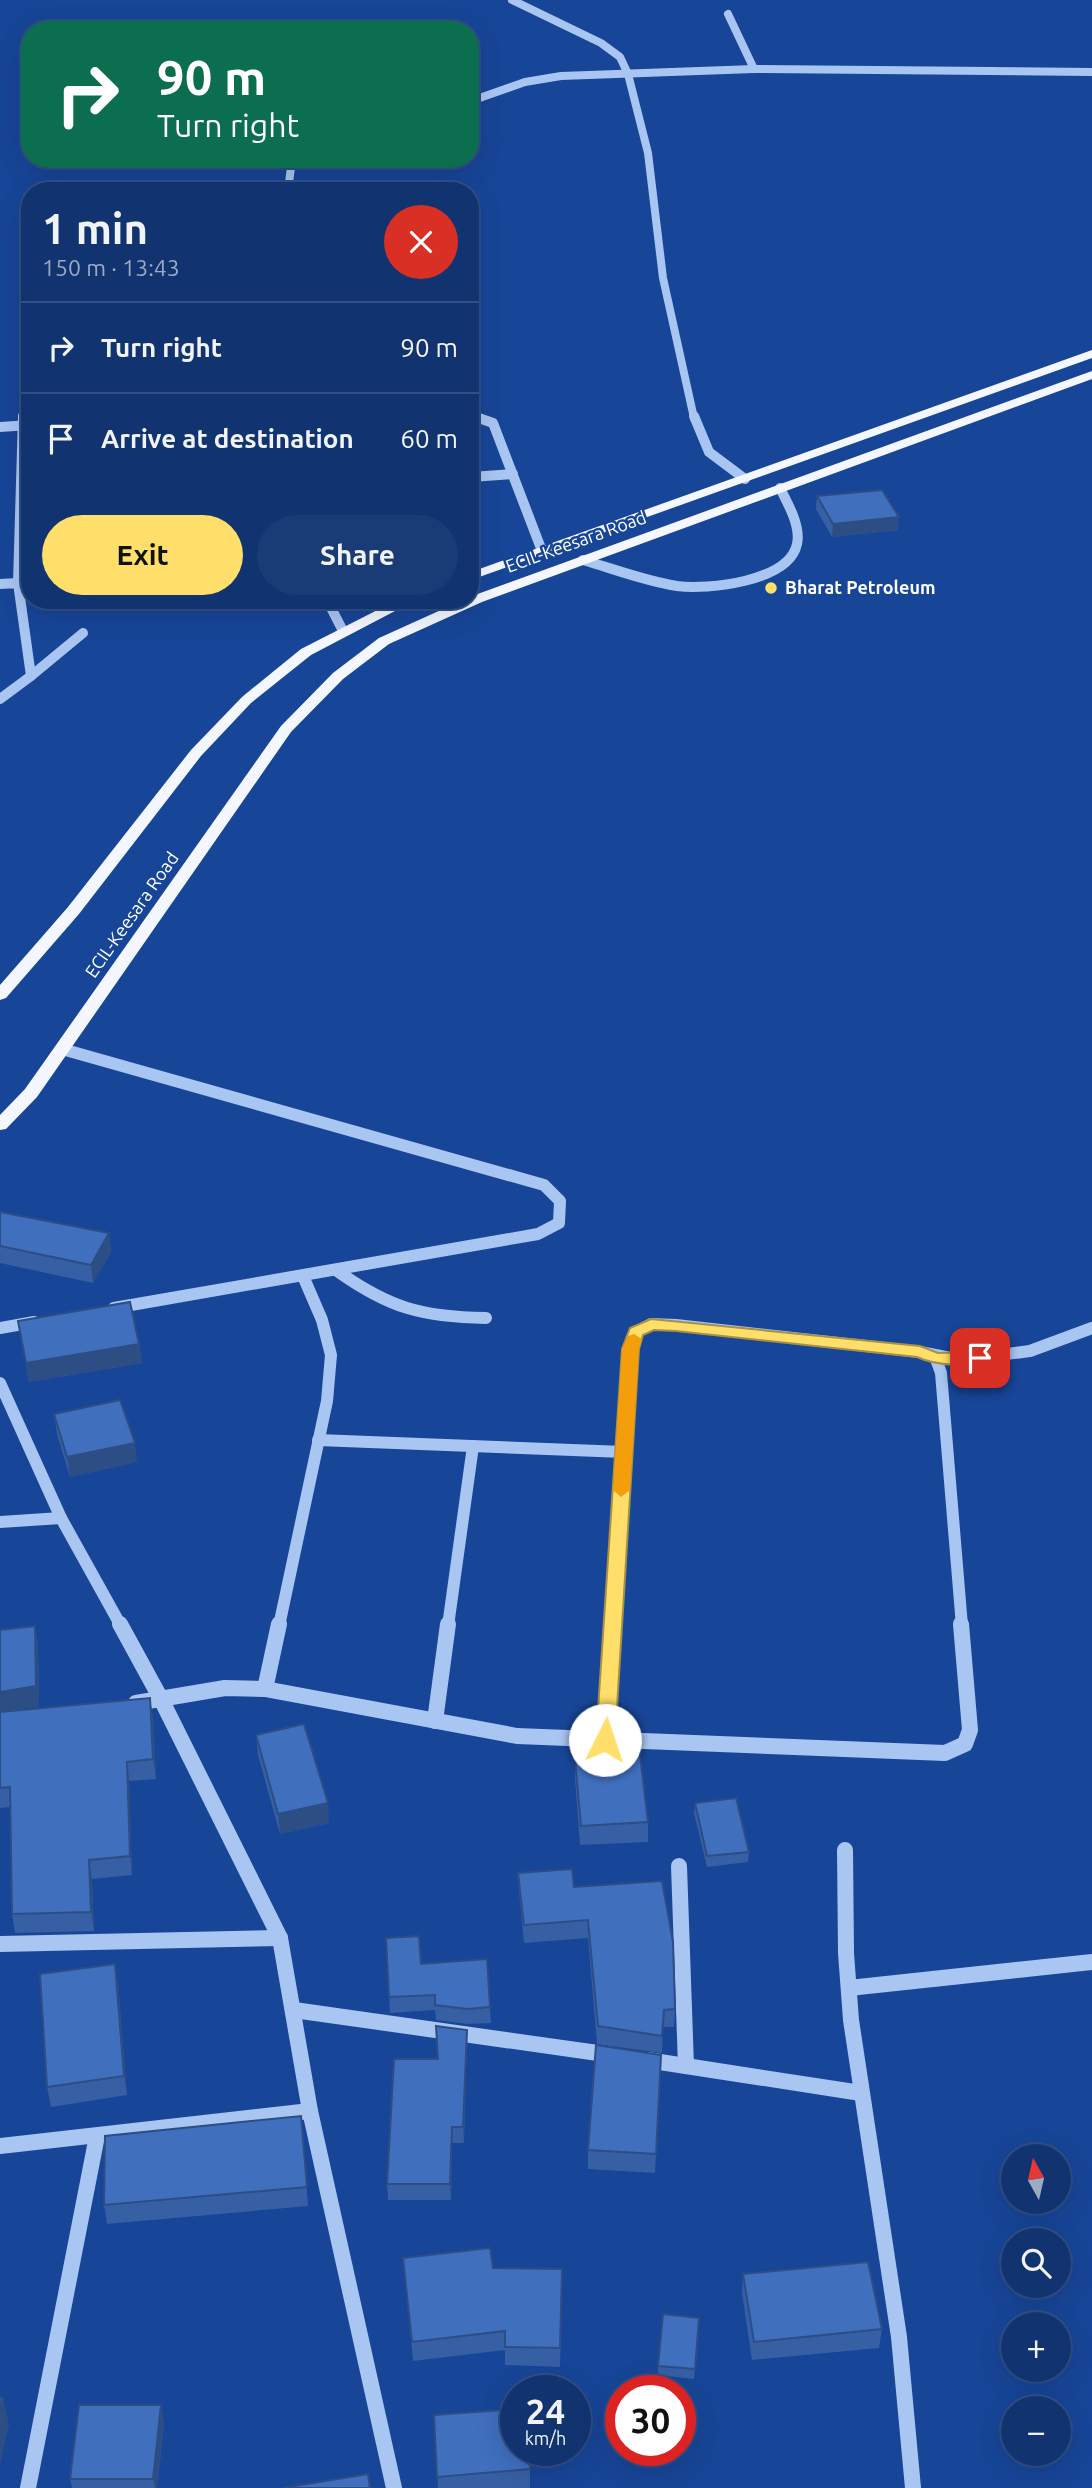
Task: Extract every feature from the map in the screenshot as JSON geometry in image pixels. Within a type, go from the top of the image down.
[{"type":"main road","name":"ECIL-Keesara Road","points":[[479,573],[1092,354]]},
{"type":"main road","name":"ECIL-Keesara Road","points":[[479,598],[1092,375]]},
{"type":"main road","points":[[542,551],[583,559]]},
{"type":"main road","points":[[0,995],[82,900],[167,785],[220,725],[276,674],[342,629],[388,609]]},
{"type":"main road","name":"ECIL-Keesara Road","points":[[0,1125],[31,1093],[286,729],[338,676],[384,641],[455,609]]},
{"type":"street","points":[[512,0],[601,43],[620,57],[628,74],[648,153],[663,278],[689,401],[701,439],[709,452],[745,479]]},
{"type":"street","points":[[728,14],[754,68]]},
{"type":"street","points":[[479,98],[525,82],[561,76],[754,68],[1092,72]]},
{"type":"street","points":[[479,418],[493,423],[542,551]]},
{"type":"street","points":[[0,427],[21,425]]},
{"type":"street","points":[[479,476],[513,474]]},
{"type":"street","points":[[583,559],[694,587],[721,585],[764,573],[786,562],[797,547],[797,531],[780,488]]},
{"type":"street","points":[[21,530],[18,583],[21,604]]},
{"type":"street","points":[[0,584],[21,583]]},
{"type":"street","points":[[22,609],[31,676]]},
{"type":"street","points":[[332,609],[342,629]]},
{"type":"street","points":[[0,699],[83,633]]},
{"type":"street","points":[[62,1049],[544,1185],[560,1201],[559,1223],[538,1234],[96,1311]]},
{"type":"street","points":[[336,1270],[371,1296],[396,1309],[432,1317],[486,1318]]},
{"type":"street","points":[[265,1689],[327,1401],[331,1355],[322,1320],[303,1276]]},
{"type":"street","points":[[0,1328],[41,1321]]},
{"type":"street","points":[[605,1740],[630,1349],[636,1332],[651,1324],[920,1352],[936,1359],[1002,1357],[1053,1344],[1092,1328]]},
{"type":"street","points":[[121,1705],[225,1688],[265,1689],[517,1737],[945,1753],[965,1744],[970,1730],[940,1373],[936,1359]]},
{"type":"street","points":[[0,1383],[61,1518],[161,1699],[280,1938],[310,2111],[394,2488]]},
{"type":"street","points":[[318,1440],[624,1452]]},
{"type":"street","points":[[435,1721],[473,1446]]},
{"type":"street","points":[[0,1522],[61,1518]]},
{"type":"street","points":[[845,1850],[849,1989],[861,2093],[899,2337],[913,2488]]},
{"type":"street","points":[[679,1866],[686,2066]]},
{"type":"street","points":[[0,1944],[280,1938]]},
{"type":"street","points":[[849,1989],[1092,1962]]},
{"type":"street","points":[[294,2010],[861,2093]]},
{"type":"street","points":[[0,2147],[310,2111]]},
{"type":"street","points":[[28,2488],[97,2136]]},
{"type":"building","points":[[882,490],[899,517],[833,524],[817,496]]},
{"type":"building","points":[[0,1212],[109,1233],[91,1265],[0,1246]]},
{"type":"building","points":[[130,1302],[139,1344],[26,1363],[18,1321]]},
{"type":"building","points":[[120,1400],[135,1443],[67,1457],[54,1414]]},
{"type":"building","points":[[35,1626],[36,1686],[0,1692],[0,1630]]},
{"type":"building","points":[[150,1698],[153,1759],[127,1762],[130,1856],[89,1860],[91,1912],[12,1914],[10,1787],[0,1788],[0,1712]]},
{"type":"building","points":[[304,1724],[328,1803],[278,1814],[256,1735]]},
{"type":"building","points":[[640,1755],[648,1822],[581,1826],[575,1759]]},
{"type":"building","points":[[736,1798],[749,1852],[707,1856],[695,1803]]},
{"type":"building","points":[[572,1869],[574,1887],[662,1881],[673,1942],[675,2009],[664,2010],[662,2036],[598,2026],[588,1920],[524,1925],[518,1873]]},
{"type":"building","points":[[419,1936],[421,1964],[487,1959],[490,2007],[467,2009],[435,2005],[435,1995],[389,1997],[386,1938]]},
{"type":"building","points":[[115,1964],[124,2076],[47,2087],[40,1974]]},
{"type":"building","points":[[436,2026],[467,2030],[463,2127],[452,2127],[450,2184],[387,2184],[394,2059],[438,2059]]},
{"type":"building","points":[[596,2045],[661,2055],[656,2154],[588,2150]]},
{"type":"building","points":[[301,2116],[307,2187],[104,2205],[105,2136]]},
{"type":"building","points":[[490,2248],[493,2268],[562,2269],[560,2348],[505,2347],[505,2331],[412,2342],[403,2258]]},
{"type":"building","points":[[868,2262],[882,2329],[754,2342],[743,2274]]},
{"type":"building","points":[[663,2314],[699,2318],[695,2369],[658,2366]]},
{"type":"building","points":[[79,2405],[161,2405],[153,2479],[70,2479]]},
{"type":"building","points":[[500,2410],[500,2466],[530,2466],[530,2469],[437,2477],[434,2415]]},
{"type":"building","points":[[368,2474],[370,2488],[283,2488]]},
{"type":"slow traffic","points":[[621,1490],[630,1349],[634,1339]]},
{"type":"place","name":"Bharat Petroleum","points":[[771,588]]},
{"type":"route","points":[[605,1740],[630,1349],[636,1332],[651,1324],[676,1325],[920,1352],[936,1359],[980,1358]]}]
